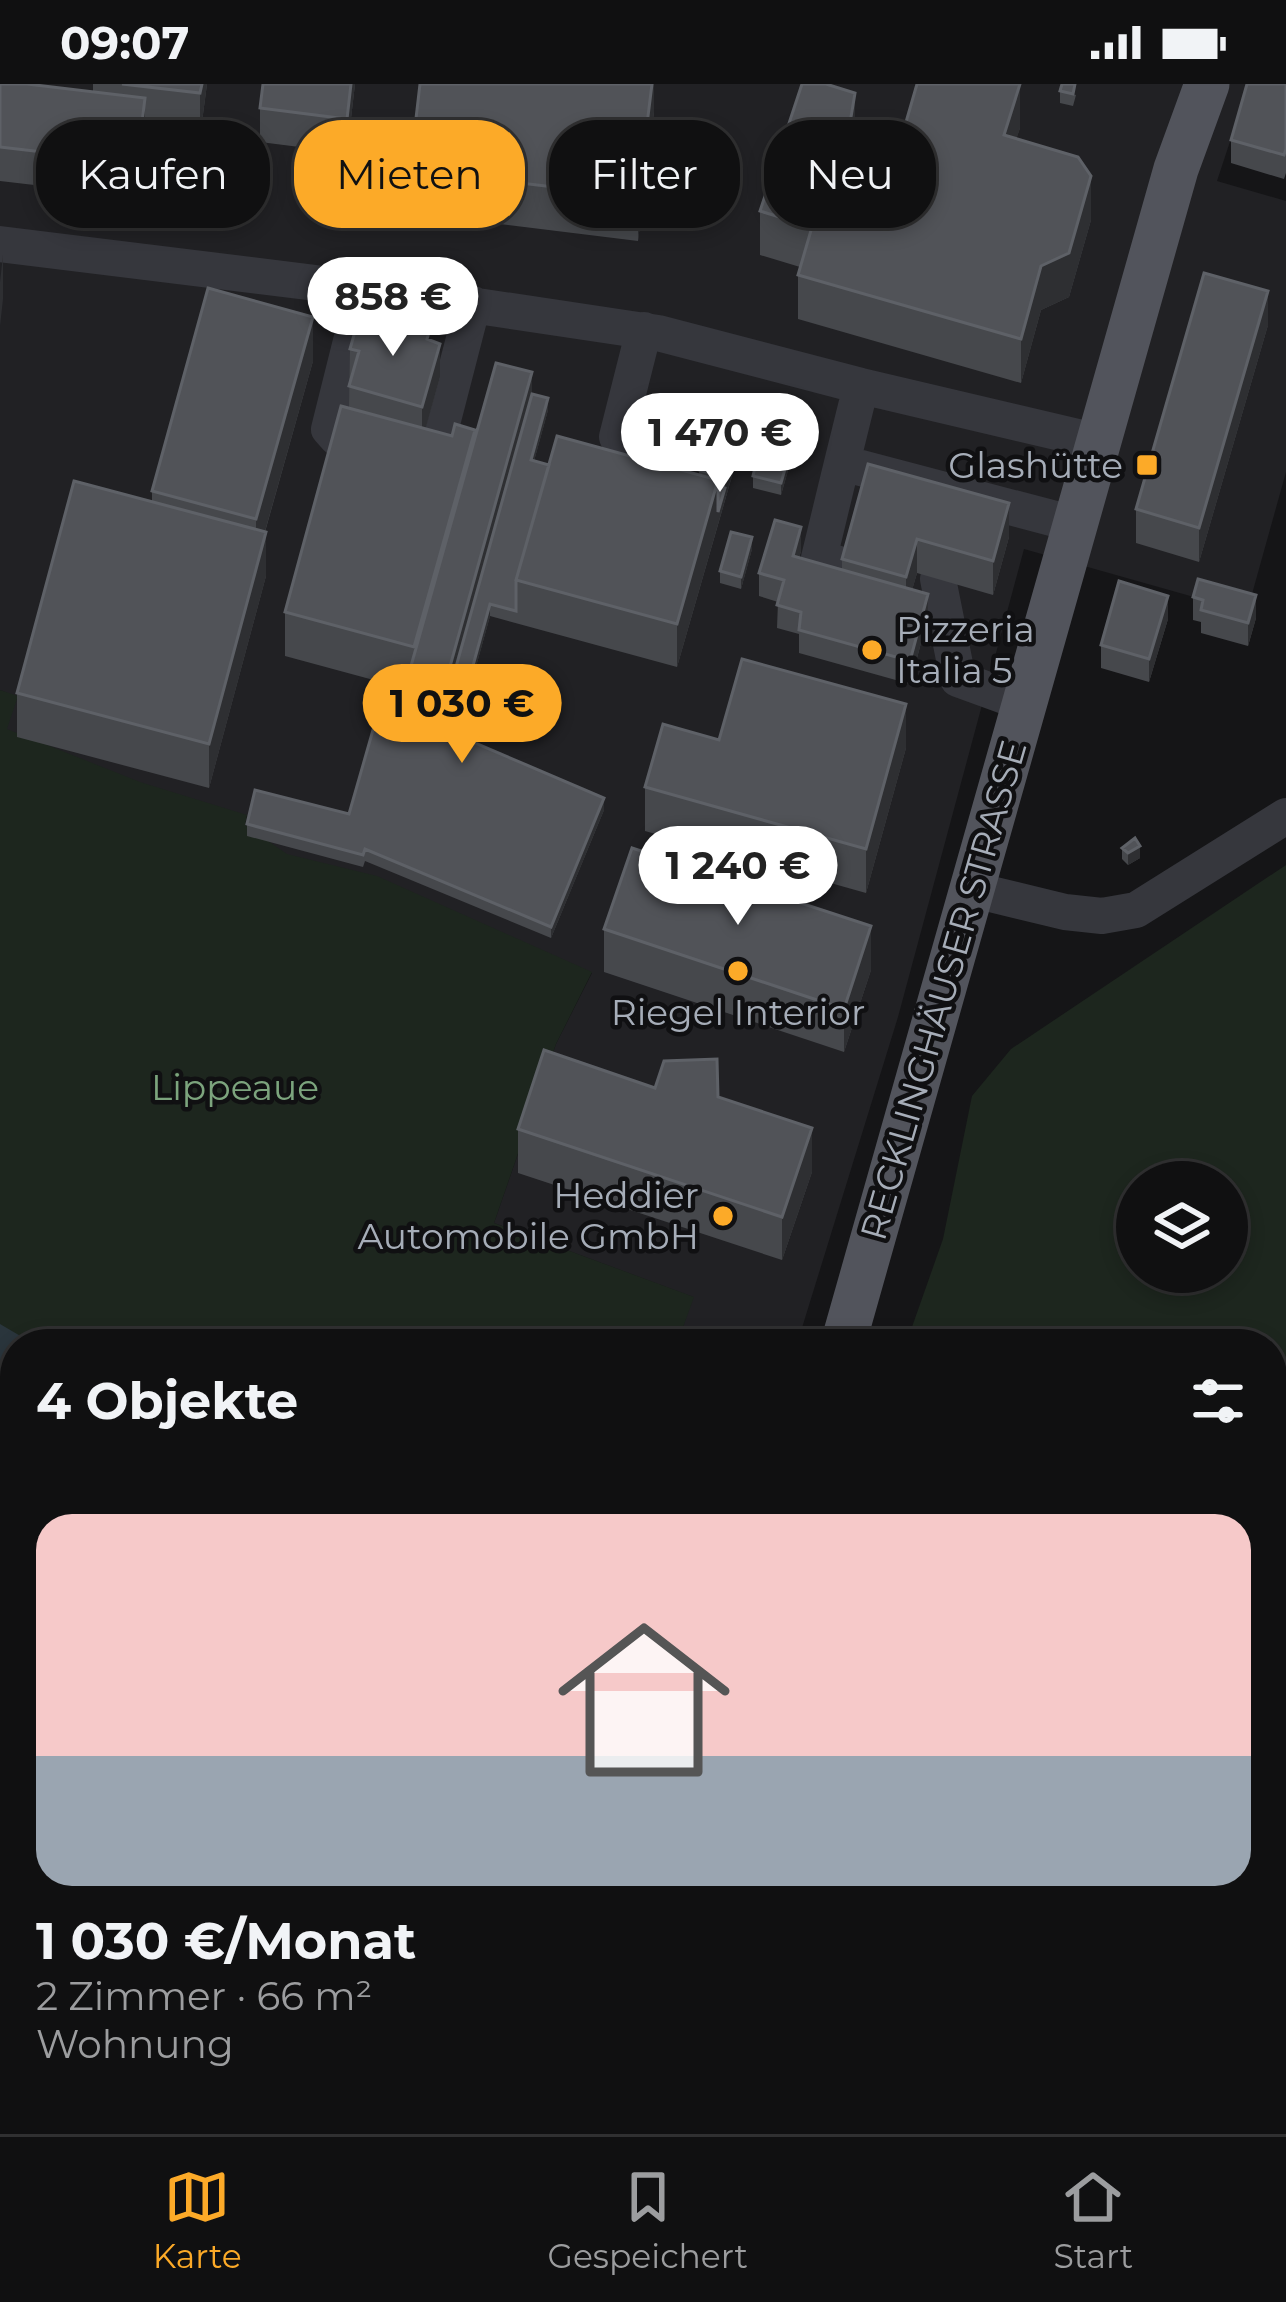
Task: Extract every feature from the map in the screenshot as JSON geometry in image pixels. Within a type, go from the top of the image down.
[{"type":"main road","name":"RECKLINGHÄUSER STRASSE","points":[[847,1329],[1176,169],[1208,84]]},
{"type":"street","points":[[0,244],[644,330],[1099,442]]},
{"type":"street","points":[[364,290],[329,429],[337,437],[425,460],[435,451],[473,304]]},
{"type":"street","points":[[617,437],[644,330]]},
{"type":"street","points":[[849,567],[819,558],[861,386]]},
{"type":"street","points":[[842,463],[959,509],[1078,525]]},
{"type":"street","points":[[930,585],[958,679],[1024,704]]},
{"type":"street","points":[[970,889],[1064,912],[1102,916],[1136,910],[1286,816]]},
{"type":"shaded area","points":[[0,84],[1249,84],[1217,181],[1286,201],[1286,472],[1247,612],[1024,549],[898,1017],[802,1329],[682,1329],[693,1297],[494,1223],[556,1044],[592,973],[240,842],[247,816],[2,741],[17,697],[0,690]]},
{"type":"green space","name":"Lippeaue","points":[[0,690],[18,696],[7,729],[140,782],[247,815],[245,825],[287,854],[377,876],[592,972],[556,1044],[494,1223],[694,1297],[682,1329],[0,1329]]},
{"type":"green space","points":[[1286,865],[1286,1329],[911,1329],[943,1239],[972,1096],[1011,1049]]},
{"type":"building","points":[[0,84],[145,98],[142,120],[36,120],[36,151],[0,147]]},
{"type":"building","points":[[122,84],[202,84],[200,93]]},
{"type":"building","points":[[263,84],[351,84],[347,119],[260,108]]},
{"type":"building","points":[[420,84],[652,84],[648,120],[549,120],[549,186],[525,184],[525,120],[416,120]]},
{"type":"building","points":[[802,84],[826,84],[855,93],[850,120],[790,120]]},
{"type":"building","points":[[917,84],[1020,84],[1004,135],[1078,157],[1091,176],[1069,253],[1041,266],[1021,339],[798,275],[812,228],[936,228],[936,120],[907,120]]},
{"type":"building","points":[[1062,84],[1075,84],[1073,94],[1060,91]]},
{"type":"building","points":[[1247,84],[1286,84],[1284,155],[1231,140]]},
{"type":"building","points":[[1204,273],[1268,291],[1199,528],[1136,509]]},
{"type":"building","points":[[208,288],[313,317],[256,519],[152,491]]},
{"type":"building","points":[[360,314],[430,329],[427,339],[440,344],[422,407],[349,386],[359,351],[350,349]]},
{"type":"building","points":[[496,363],[532,372],[439,706],[404,691]]},
{"type":"building","points":[[532,394],[548,398],[531,460],[549,465],[516,580],[516,611],[490,604],[454,734],[604,798],[551,927],[365,849],[363,855],[247,824],[255,790],[349,814],[395,673],[408,677],[404,713],[439,728]]},
{"type":"building","points":[[341,406],[452,436],[455,424],[475,430],[414,647],[285,612]]},
{"type":"building","points":[[717,408],[743,415],[725,477],[699,470]]},
{"type":"building","points":[[557,436],[718,480],[677,624],[516,580]]},
{"type":"building","points":[[760,447],[789,455],[781,483],[753,476]]},
{"type":"building","points":[[868,464],[1009,503],[993,561],[917,539],[906,577],[842,559]]},
{"type":"building","points":[[74,481],[266,532],[209,744],[17,693]]},
{"type":"building","points":[[718,486],[725,488],[718,512]]},
{"type":"building","points":[[775,520],[801,527],[793,556],[928,594],[910,661],[799,630],[801,612],[777,605],[784,580],[759,573]]},
{"type":"building","points":[[731,532],[752,537],[741,577],[720,571]]},
{"type":"building","points":[[1198,579],[1256,595],[1248,623],[1201,610],[1203,600],[1193,597]]},
{"type":"building","points":[[1119,581],[1168,596],[1149,659],[1101,645]]},
{"type":"building","points":[[742,659],[906,704],[866,849],[645,787],[663,724],[719,740]]},
{"type":"building","points":[[1135,838],[1140,846],[1128,853],[1122,848]]},
{"type":"building","points":[[632,848],[871,926],[844,1009],[604,929]]},
{"type":"building","points":[[544,1050],[655,1088],[664,1061],[717,1059],[718,1097],[812,1128],[782,1217],[518,1129]]},
{"type":"place","name":"Glashütte","points":[[1147,465]]},
{"type":"place","name":"Pizzeria Italia 5","points":[[872,650]]},
{"type":"place","name":"Riegel Interior","points":[[738,971]]},
{"type":"place","name":"Heddier Automobile GmbH","points":[[723,1216]]}]
